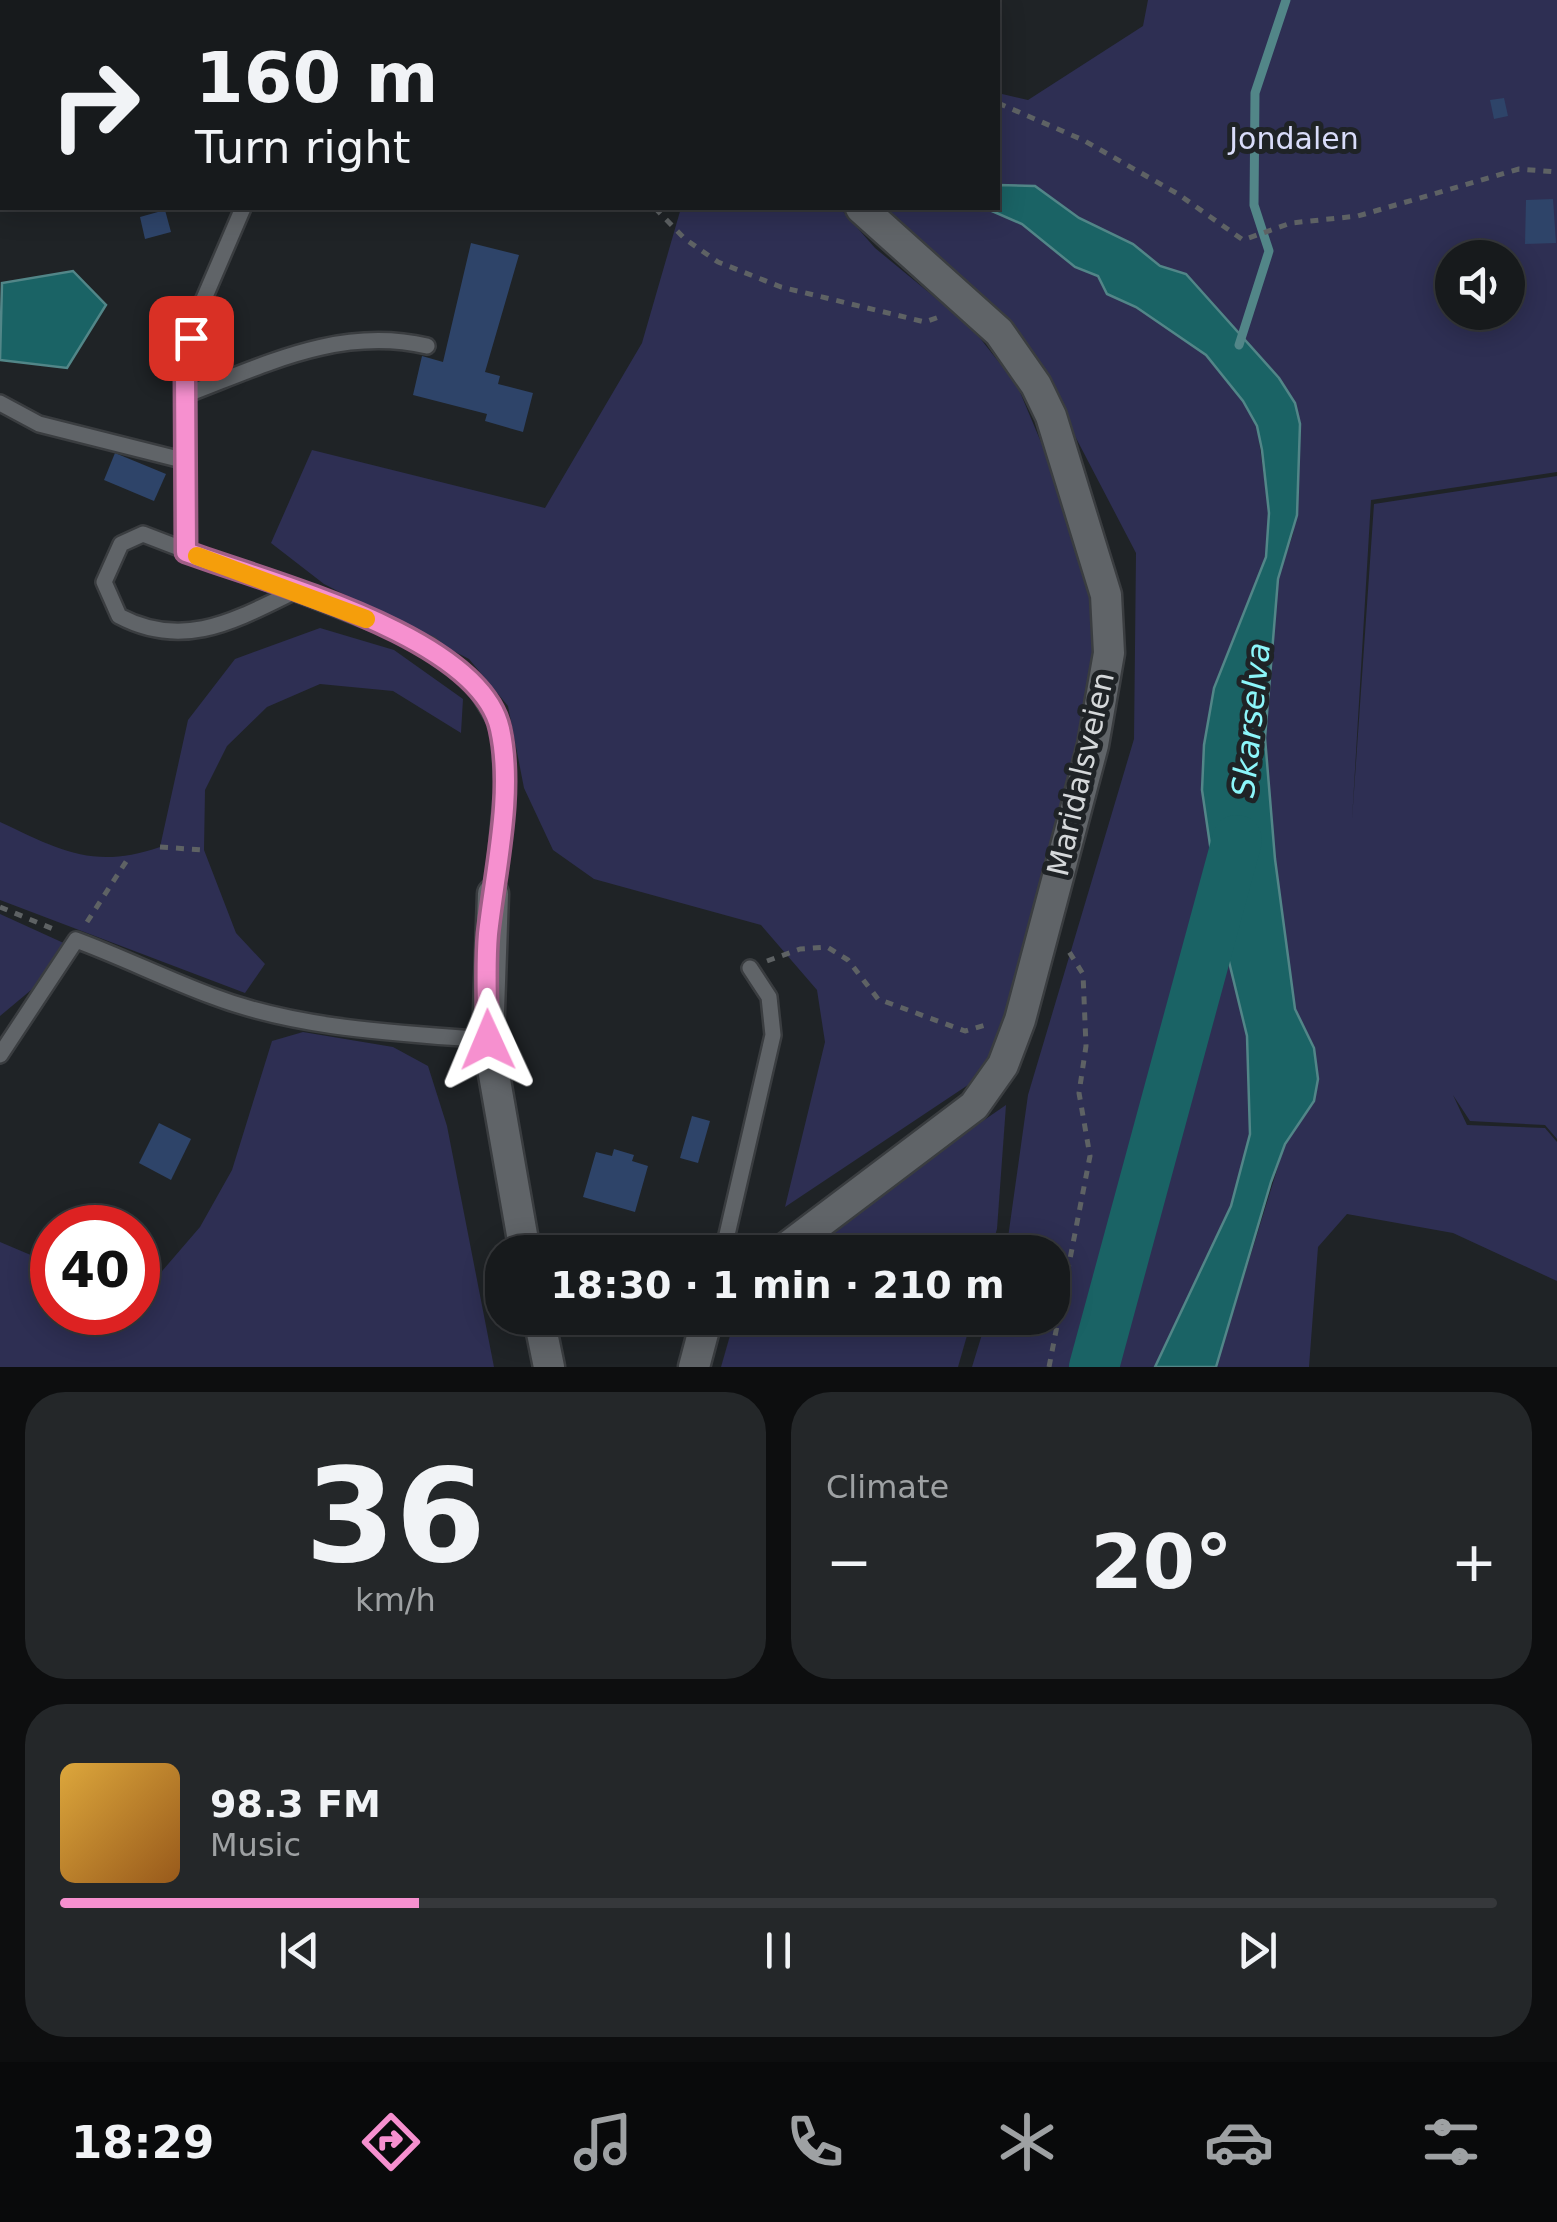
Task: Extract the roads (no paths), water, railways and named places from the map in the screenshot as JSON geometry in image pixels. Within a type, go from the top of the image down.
[{"type":"street","name":"Maridalsveien","points":[[803,1235],[974,1106],[1003,1065],[1020,1020],[1101,713],[1110,622],[1051,416],[1017,355],[970,305],[863,210]]},
{"type":"street","points":[[493,894],[488,938],[488,1040],[523,1235]]},
{"type":"street","points":[[542,1335],[549,1367]]},
{"type":"street","points":[[694,1367],[702,1335]]},
{"type":"lane","points":[[186,552],[185,372],[196,315],[242,210]]},
{"type":"lane","points":[[185,395],[310,348],[371,339],[427,346]]},
{"type":"lane","points":[[0,404],[38,424],[186,461]]},
{"type":"lane","points":[[293,592],[231,622],[178,633],[155,632],[119,616],[104,582],[120,544],[142,534],[186,552],[293,592],[430,646],[482,694],[500,728],[493,894]]},
{"type":"lane","points":[[0,1055],[7,1031],[76,940],[248,1007],[386,1032],[488,1040]]},
{"type":"lane","points":[[727,1235],[773,1036],[769,997],[750,968]]},
{"type":"water","name":"Skarselva","points":[[1000,185],[1035,186],[1079,218],[1133,244],[1160,266],[1186,274],[1279,378],[1295,403],[1300,424],[1297,515],[1278,579],[1265,738],[1275,859],[1295,1009],[1314,1048],[1318,1079],[1314,1101],[1285,1144],[1271,1182],[1216,1367],[1155,1367],[1231,1206],[1250,1134],[1247,1036],[1224,941],[1202,790],[1204,745],[1214,688],[1266,557],[1269,513],[1262,450],[1257,426],[1243,401],[1206,355],[1136,307],[1107,294],[1098,276],[1075,267],[1022,224],[990,210],[1000,210]]},
{"type":"water","points":[[73,271],[106,305],[67,368],[0,360],[2,283]]},
{"type":"waterway","points":[[1239,345],[1269,251],[1254,205],[1255,93],[1286,0]]},
{"type":"waterway","points":[[1094,1367],[1237,840]]},
{"type":"park label","name":"Jondalen","points":[[1294,139]]}]
